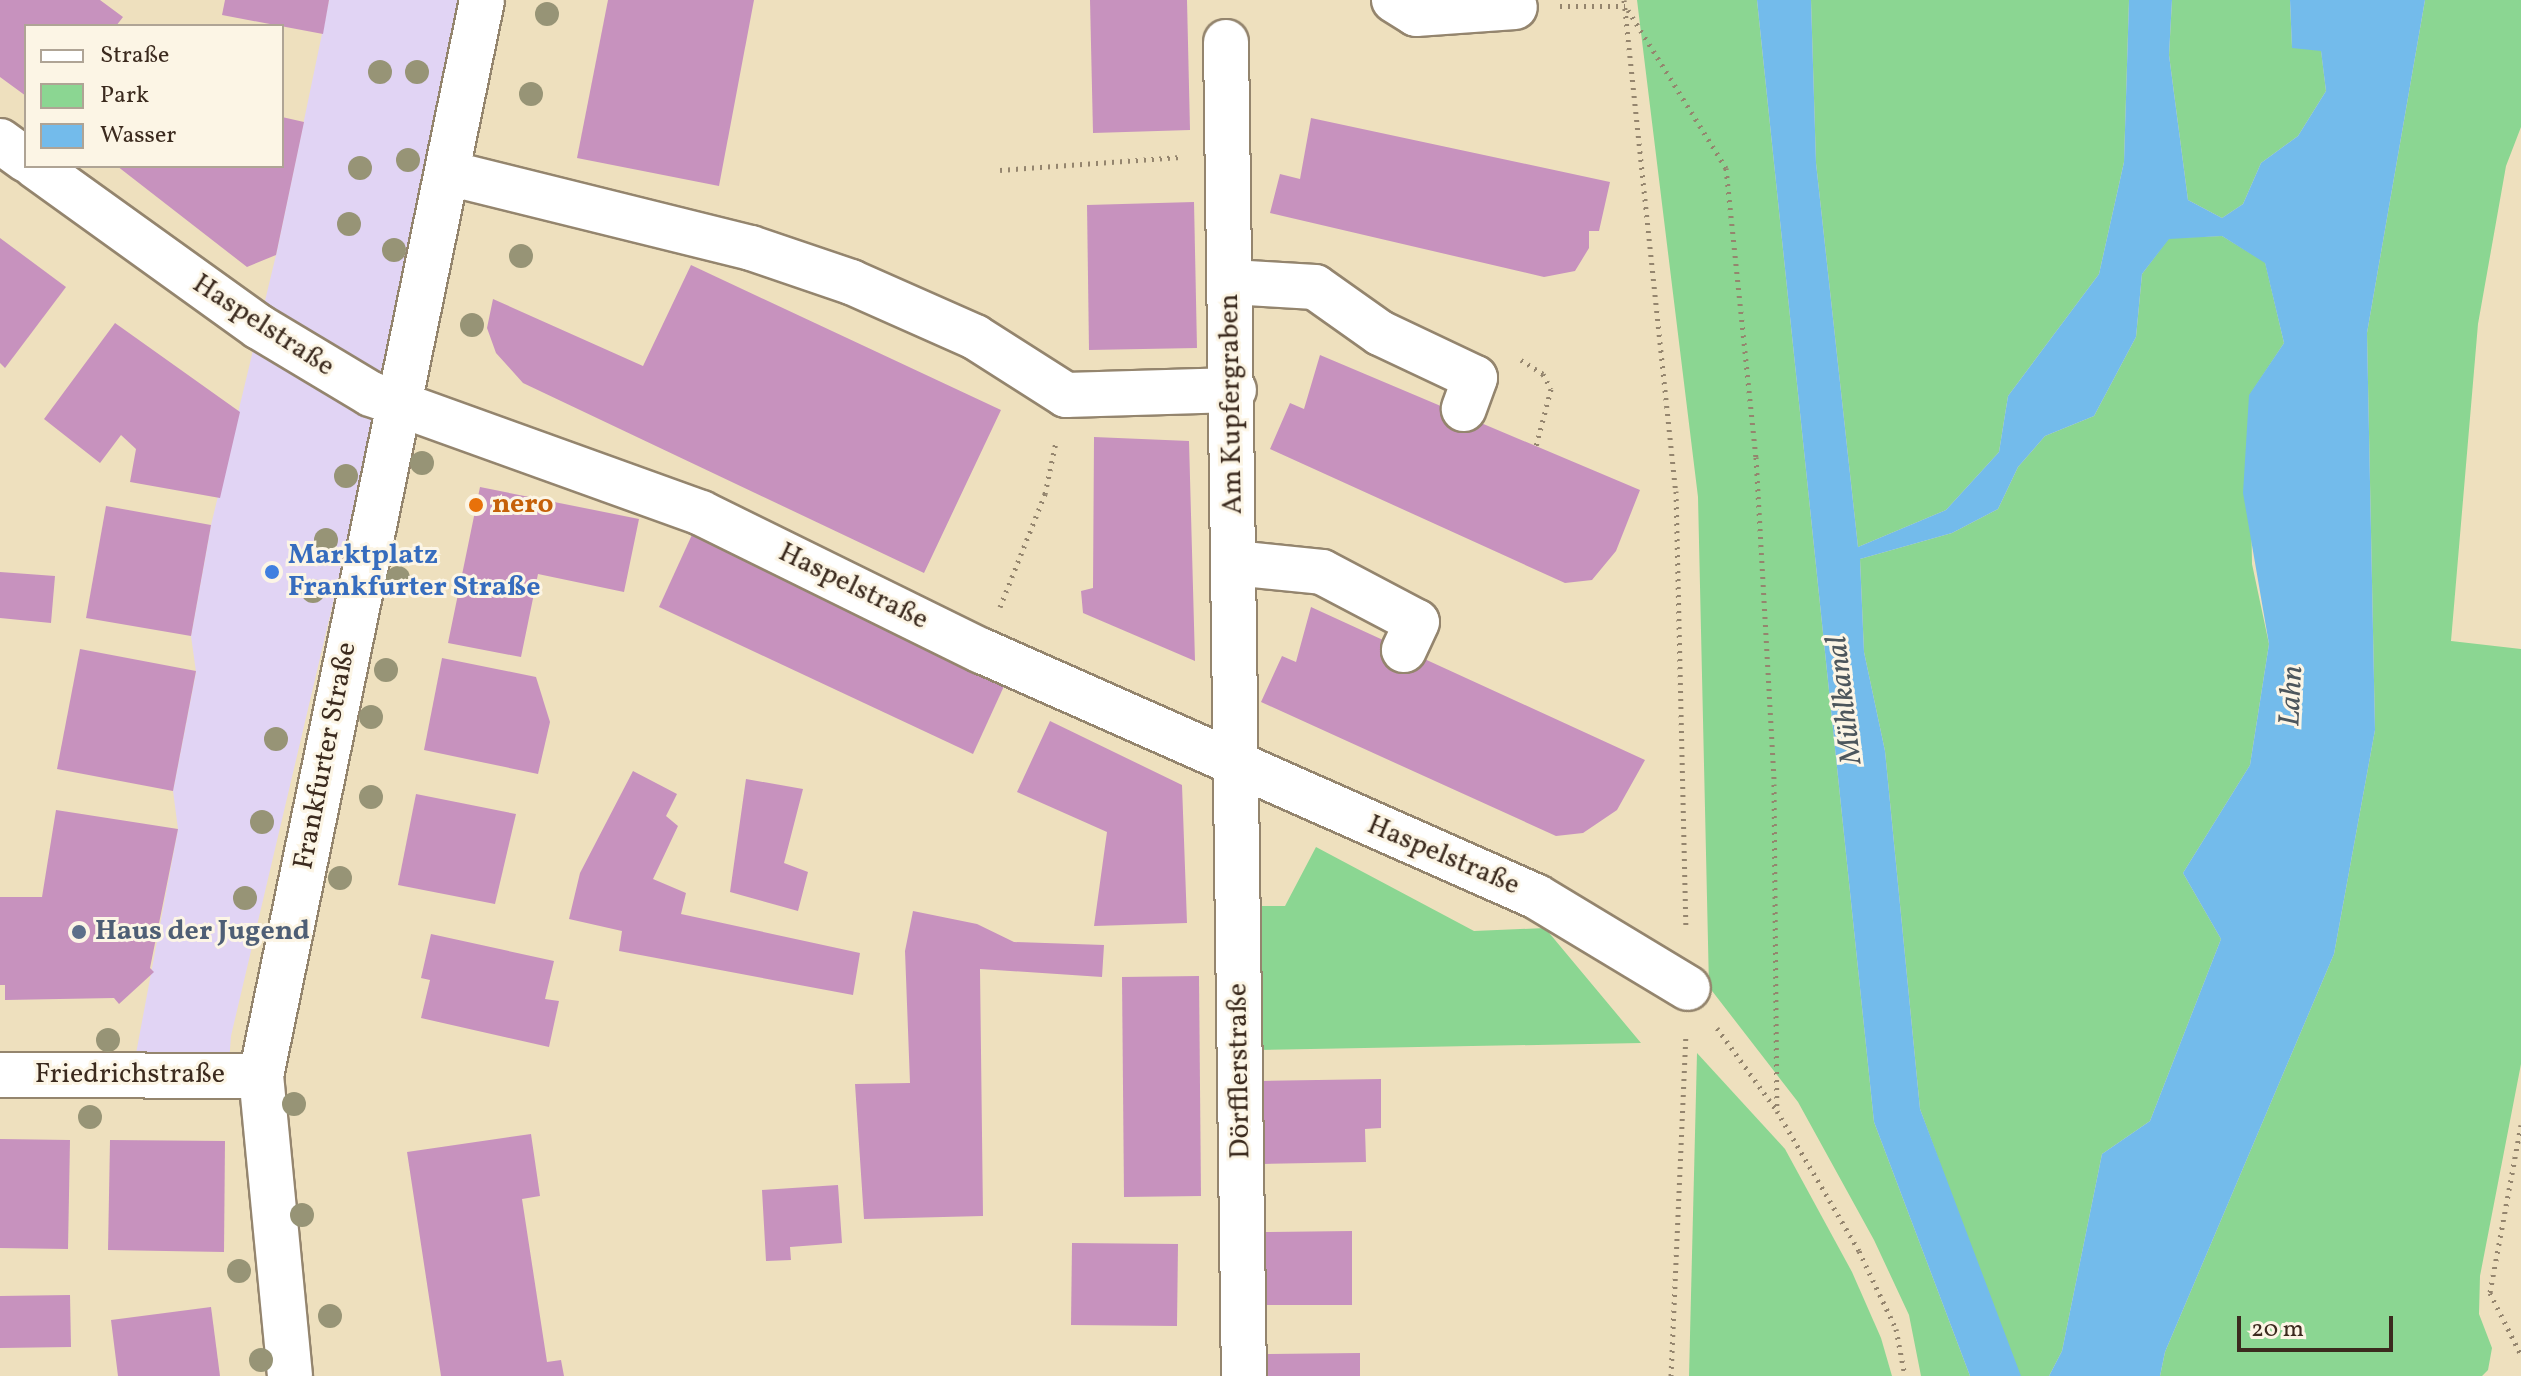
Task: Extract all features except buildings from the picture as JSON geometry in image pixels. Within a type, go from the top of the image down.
[{"type":"street","name":"Frankfurter Straße","points":[[290,1376],[261,1076],[375,511],[401,407],[482,0]]},
{"type":"street","points":[[1394,0],[1416,14],[1515,7]]},
{"type":"street","name":"Am Kupfergraben","points":[[1226,42],[1226,156],[1234,390],[1236,766]]},
{"type":"street","points":[[0,141],[24,159]]},
{"type":"street","name":"Haspelstraße","points":[[38,168],[259,327],[401,407],[701,513],[982,651],[1537,897],[1688,988]]},
{"type":"street","points":[[448,173],[751,248],[851,282],[975,337],[1066,395],[1234,390]]},
{"type":"street","points":[[1231,282],[1315,287],[1380,333],[1475,378],[1464,409]]},
{"type":"street","points":[[1234,563],[1322,572],[1417,622],[1404,650]]},
{"type":"street","name":"Dörfflerstraße","points":[[1236,766],[1244,1376]]},
{"type":"street","name":"Friedrichstraße","points":[[0,1075],[261,1076]]},
{"type":"path","points":[[1515,7],[1625,3]]},
{"type":"path","points":[[1625,3],[1676,491],[1688,988],[1671,1376]]},
{"type":"path","points":[[1625,3],[1726,168],[1756,457],[1773,769],[1777,1111]]},
{"type":"path","points":[[1000,170],[1226,156]]},
{"type":"path","points":[[982,651],[1045,494],[1066,395]]},
{"type":"path","points":[[1688,988],[1777,1111],[1859,1251],[1896,1329],[1905,1376]]},
{"type":"path","points":[[2521,1125],[2490,1293],[2521,1355]]},
{"type":"shaded area","name":"Marktplatz Frankfurter Straße","points":[[329,0],[458,0],[406,293],[231,1036],[228,1076],[132,1075],[178,829],[173,791],[196,672],[191,636],[211,525],[276,255]]},
{"type":"green space","points":[[1637,0],[1757,0],[1874,1122],[1970,1376],[1921,1376],[1909,1315],[1874,1240],[1798,1102],[1709,987],[1698,497]]},
{"type":"green space","points":[[1811,0],[2129,0],[2124,162],[2099,274],[2008,396],[1999,452],[1946,510],[1858,547],[1816,163]]},
{"type":"green space","points":[[2172,0],[2290,0],[2292,47],[2321,50],[2326,91],[2298,136],[2261,163],[2243,204],[2222,218],[2188,200],[2169,55]]},
{"type":"green space","points":[[2425,0],[2521,0],[2521,127],[2506,166],[2478,324],[2451,641],[2521,649],[2521,1064],[2480,1276],[2479,1314],[2492,1348],[2488,1370],[2482,1376],[2160,1376],[2165,1352],[2334,954],[2375,730],[2367,333]]},
{"type":"green space","points":[[2222,236],[2265,262],[2284,343],[2249,396],[2252,564],[2269,644],[2250,765],[2183,873],[2221,939],[2150,1121],[2102,1154],[2062,1351],[2049,1376],[2018,1376],[1920,1109],[1885,751],[1864,652],[1860,559],[1952,533],[1998,509],[2018,467],[2045,436],[2094,416],[2136,337],[2142,274],[2169,238]]},
{"type":"green space","points":[[1316,847],[1474,931],[1545,928],[1641,1043],[1257,1050],[1254,906],[1285,906]]},
{"type":"green space","points":[[1697,1053],[1785,1149],[1852,1272],[1881,1338],[1892,1376],[1689,1376]]},
{"type":"water","points":[[1757,0],[1811,0],[1816,163],[1858,547],[1946,510],[1999,452],[2008,396],[2099,274],[2124,162],[2129,0],[2172,0],[2169,55],[2188,200],[2222,218],[2243,204],[2261,163],[2298,136],[2326,91],[2321,51],[2292,48],[2290,0],[2425,0],[2367,333],[2375,730],[2334,954],[2165,1352],[2160,1376],[2049,1376],[2062,1351],[2102,1154],[2150,1121],[2221,939],[2183,873],[2250,765],[2269,644],[2243,493],[2249,395],[2284,343],[2265,263],[2222,236],[2169,239],[2142,274],[2136,337],[2094,416],[2045,436],[2018,467],[1998,509],[1952,533],[1860,559],[1864,652],[1885,751],[1920,1109],[2021,1376],[1970,1376],[1874,1122]]},
{"type":"place","name":"nero","points":[[476,505]]},
{"type":"place","name":"Marktplatz Frankfurter Straße","points":[[272,572]]},
{"type":"place","name":"Haus der Jugend","points":[[79,932]]},
{"type":"water label","name":"Lahn","points":[[2292,696]]},
{"type":"water label","name":"Mühlkanal","points":[[1845,700]]}]
